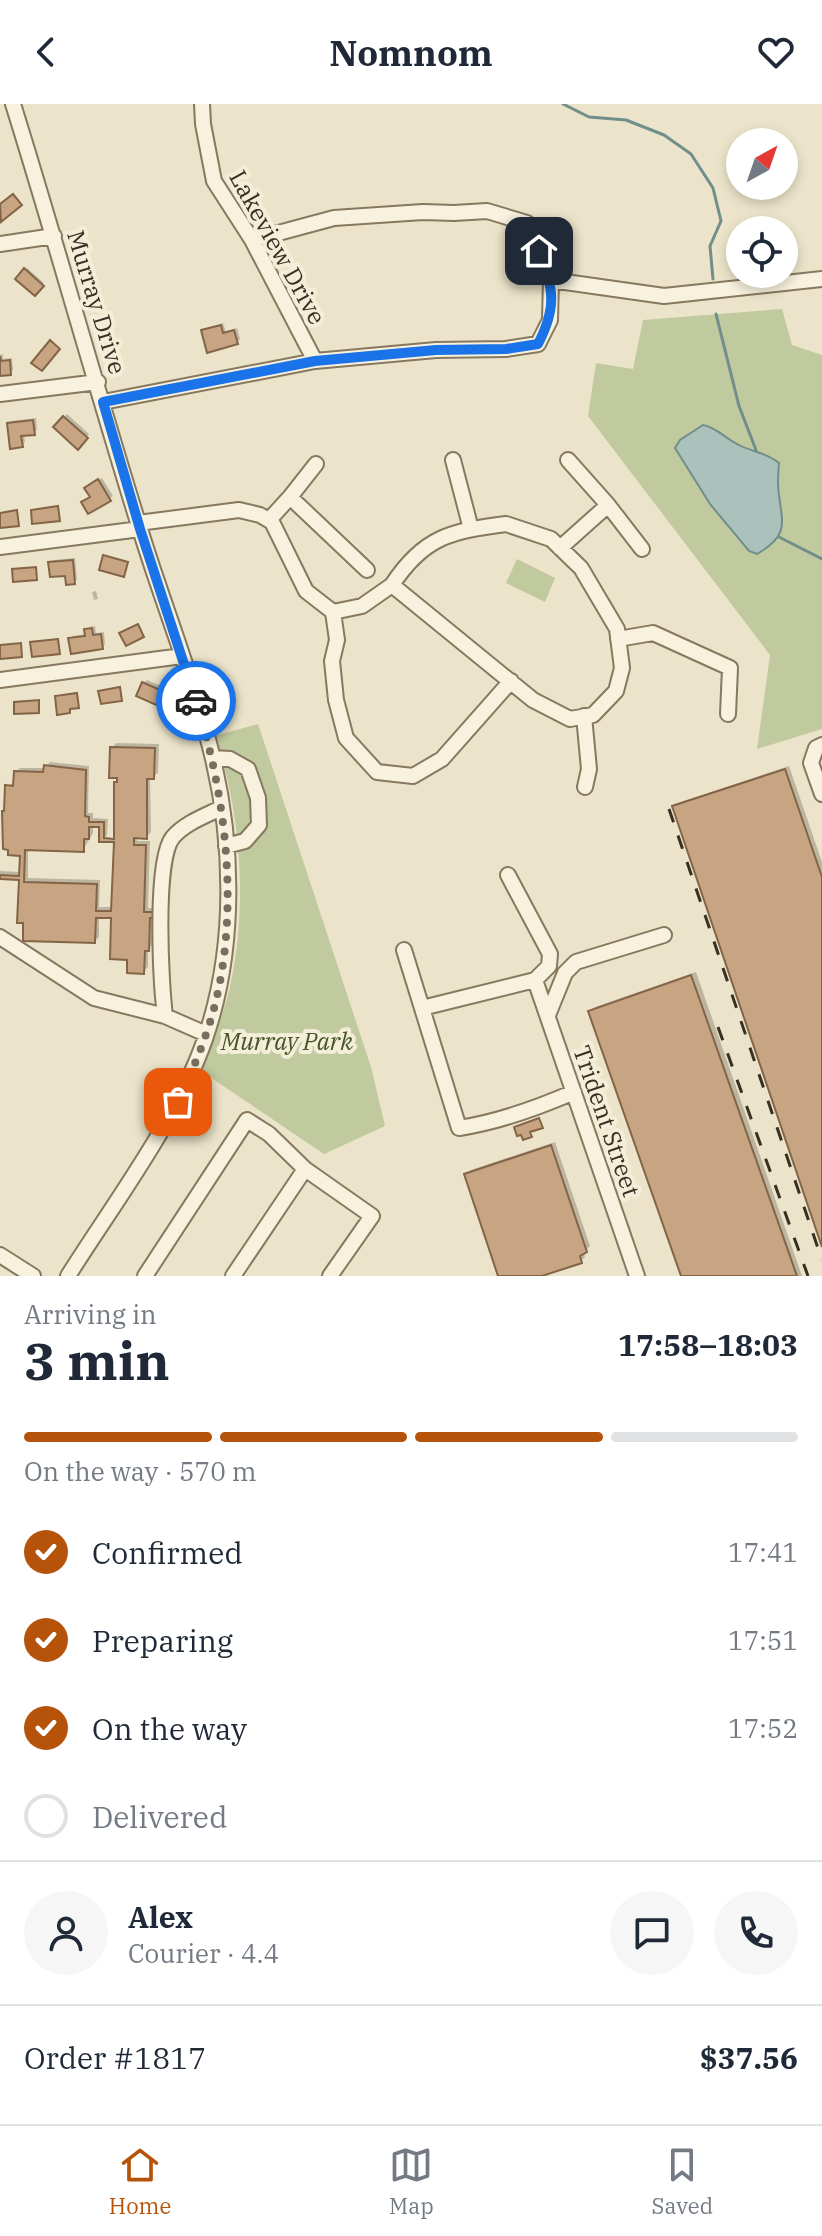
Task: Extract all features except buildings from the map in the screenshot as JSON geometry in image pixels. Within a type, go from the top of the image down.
[{"type":"street","name":"Murray Drive","points":[[13,104],[139,526],[213,758],[229,872],[224,956],[206,1034],[178,1102],[68,1276]]},
{"type":"street","name":"Lakeview Drive","points":[[202,104],[214,181],[252,240],[315,361]]},
{"type":"street","points":[[103,402],[315,361],[436,350],[506,349],[538,344],[550,320],[551,280],[527,223],[487,211],[334,218],[252,240]]},
{"type":"street","points":[[0,244],[54,236]]},
{"type":"street","points":[[551,280],[664,296],[822,279]]},
{"type":"street","points":[[0,394],[98,382]]},
{"type":"street","points":[[453,460],[471,529]]},
{"type":"street","points":[[568,460],[642,549]]},
{"type":"street","points":[[269,520],[316,464]]},
{"type":"street","points":[[290,497],[367,570]]},
{"type":"street","points":[[560,548],[608,505]]},
{"type":"street","points":[[0,547],[239,510],[269,520],[283,539],[306,591],[333,612],[337,640],[332,661],[346,738],[377,772],[413,776],[442,759],[511,681]]},
{"type":"street","points":[[333,612],[362,606],[392,585],[406,563],[433,541],[460,530],[506,524],[551,539],[581,568],[617,629],[622,668],[616,691],[593,715],[570,719],[533,700],[392,585]]},
{"type":"street","points":[[618,639],[653,633],[730,668],[728,714]]},
{"type":"street","points":[[0,680],[182,656]]},
{"type":"street","points":[[584,716],[589,769],[585,787]]},
{"type":"street","points":[[822,745],[816,748],[811,763],[822,794]]},
{"type":"street","points":[[213,758],[230,759],[248,769],[258,798],[259,825],[245,841],[226,846]]},
{"type":"street","points":[[165,1016],[161,925],[165,854],[172,838],[191,823],[221,808]]},
{"type":"street","points":[[422,1008],[535,980],[549,966],[550,954],[508,875]]},
{"type":"street","points":[[548,1015],[565,973],[576,962],[664,935]]},
{"type":"street","points":[[0,937],[94,998],[165,1016],[206,1034]]},
{"type":"street","points":[[404,950],[459,1128],[484,1124],[540,1107],[574,1092]]},
{"type":"street","name":"Trident Street","points":[[535,980],[637,1276]]},
{"type":"street","points":[[145,1276],[247,1120],[269,1134],[305,1169],[372,1216],[330,1276]]},
{"type":"street","points":[[233,1276],[305,1169]]},
{"type":"street","points":[[0,1255],[33,1276]]},
{"type":"green space","points":[[782,309],[792,345],[822,355],[822,729],[757,749],[770,655],[588,416],[596,363],[633,369],[643,320]]},
{"type":"green space","points":[[517,559],[555,578],[545,602],[506,583]]},
{"type":"green space","name":"Murray Park","points":[[258,724],[371,1067],[385,1126],[324,1154],[199,1072],[229,991],[239,928],[236,830],[215,736]]},
{"type":"water","points":[[703,425],[779,463],[781,529],[774,541],[757,554],[749,551],[710,504],[675,448],[680,440]]},
{"type":"waterway","points":[[563,104],[589,117],[626,120],[664,135],[691,154],[713,188],[721,221],[710,246],[713,279]]},
{"type":"waterway","points":[[716,314],[739,406],[756,450]]},
{"type":"waterway","points":[[779,537],[822,559]]},
{"type":"railway","points":[[669,809],[822,1260]]},
{"type":"railway","points":[[718,1027],[808,1276]]},
{"type":"way so far","points":[[178,1102],[205,1038],[224,956],[229,872],[213,758],[196,701]]},
{"type":"route","points":[[196,701],[103,402],[315,361],[436,350],[506,349],[538,344],[550,320],[551,280],[539,251]]}]
